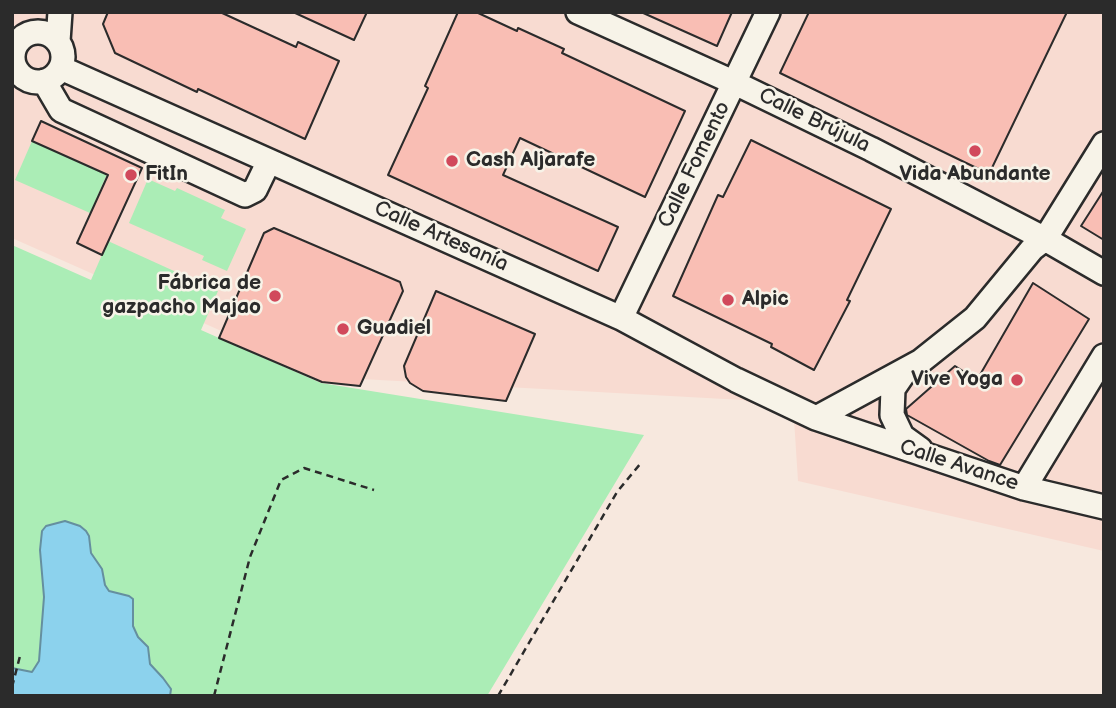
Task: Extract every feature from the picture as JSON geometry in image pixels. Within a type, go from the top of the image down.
[{"type":"street","points":[[17,55],[45,12]]},
{"type":"street","points":[[60,12],[58,41],[64,54],[53,74],[61,110],[245,195],[256,190],[269,160]]},
{"type":"street","name":"Calle Brújula","points":[[578,12],[735,83],[871,149],[1045,239]]},
{"type":"street","name":"Calle Fomento","points":[[621,318],[768,12]]},
{"type":"street","points":[[17,55],[45,32],[58,41]]},
{"type":"street","points":[[17,55],[33,81],[53,74]]},
{"type":"street","name":"Calle Artesanía","points":[[53,74],[269,160],[621,318],[736,380],[816,418]]},
{"type":"street","points":[[816,418],[921,361],[975,318],[1032,249],[1045,239],[1104,144]]},
{"type":"street","points":[[1045,239],[1104,274]]},
{"type":"street","points":[[1024,488],[1104,356]]},
{"type":"street","points":[[906,370],[893,389],[892,415],[902,436],[929,456]]},
{"type":"street","name":"Calle Avance","points":[[816,418],[1024,488],[1104,506]]},
{"type":"path","points":[[498,696],[617,492],[640,463]]},
{"type":"path","points":[[214,696],[250,557],[281,480],[304,468],[374,491]]},
{"type":"path","points":[[12,687],[20,656]]},
{"type":"shaded area","points":[[12,12],[1104,12],[1104,551],[798,481],[794,419],[743,400],[325,377],[12,238]]},
{"type":"green space","points":[[32,141],[107,174],[90,213],[15,180]]},
{"type":"green space","points":[[148,179],[175,191],[177,188],[225,210],[221,218],[246,229],[227,271],[202,260],[204,256],[129,223]]},
{"type":"green space","points":[[108,241],[218,291],[201,330],[321,383],[644,435],[487,696],[12,696],[12,245],[91,280]]},
{"type":"water","points":[[65,521],[86,531],[91,553],[102,569],[109,591],[133,599],[133,626],[138,637],[148,647],[150,664],[171,689],[170,696],[12,696],[12,668],[32,672],[39,661],[44,597],[40,550],[42,531],[46,526]]},
{"type":"building","points":[[108,12],[220,12],[296,47],[298,42],[339,61],[305,139],[115,53],[103,24]]},
{"type":"building","points":[[293,12],[367,12],[354,40]]},
{"type":"building","points":[[458,12],[476,12],[517,31],[518,28],[564,49],[562,53],[685,111],[645,197],[520,138],[503,175],[618,227],[598,271],[388,175],[428,88],[425,86]]},
{"type":"building","points":[[641,12],[732,12],[717,46]]},
{"type":"building","points":[[809,12],[1067,12],[989,174],[780,73]]},
{"type":"building","points":[[41,121],[142,168],[102,255],[77,243],[108,175],[32,141]]},
{"type":"building","points":[[751,140],[891,209],[847,300],[850,301],[814,370],[771,347],[772,344],[673,296],[718,195],[723,197]]},
{"type":"building","points":[[1104,190],[1104,240],[1081,226]]},
{"type":"building","points":[[274,228],[400,282],[403,291],[360,386],[322,382],[219,338],[264,233]]},
{"type":"building","points":[[1033,283],[1089,319],[1000,465],[907,415],[906,409],[955,366],[977,380]]},
{"type":"building","points":[[436,291],[535,334],[506,401],[423,391],[406,377],[404,366]]},
{"type":"place","name":"Vida Abundante","points":[[975,151]]},
{"type":"place","name":"Cash Aljarafe","points":[[452,161]]},
{"type":"place","name":"FitIn","points":[[131,175]]},
{"type":"place","name":"Fábrica de gazpacho Majao","points":[[275,296]]},
{"type":"place","name":"Alpic","points":[[728,300]]},
{"type":"place","name":"Guadiel","points":[[343,329]]},
{"type":"place","name":"Vive Yoga","points":[[1017,380]]}]
